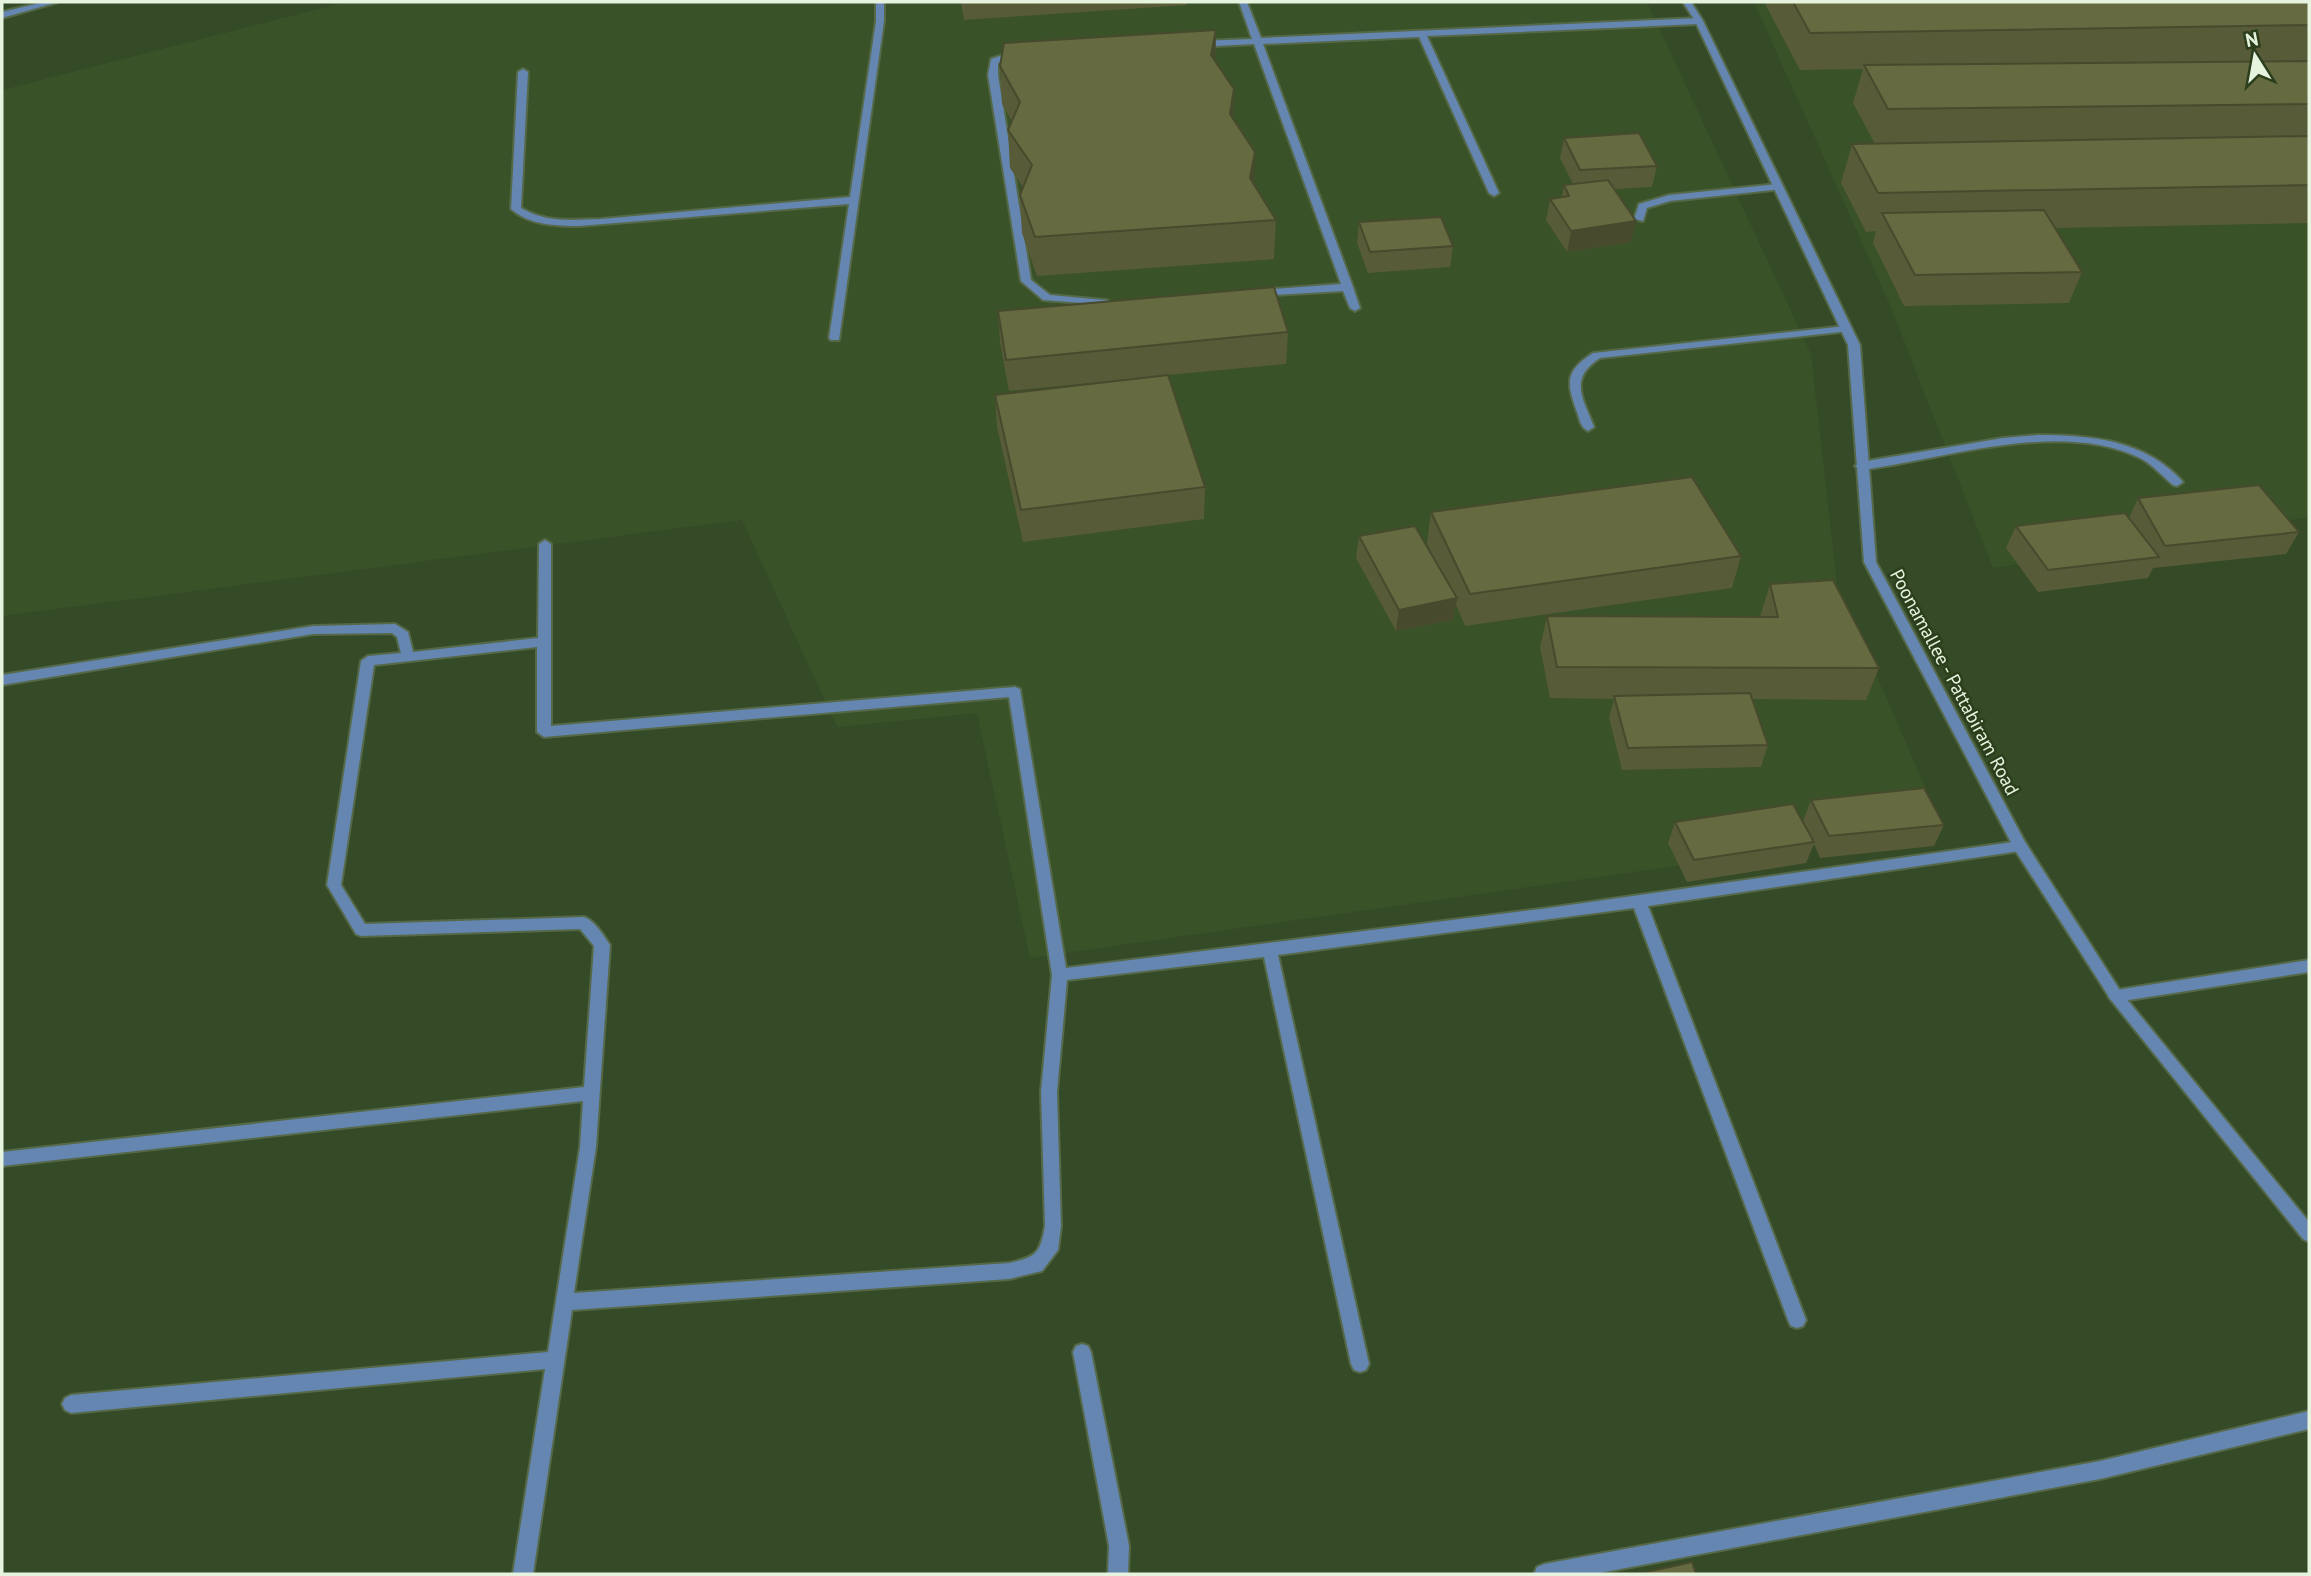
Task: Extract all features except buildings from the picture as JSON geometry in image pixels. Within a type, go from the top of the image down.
[{"type":"street","points":[[2,15],[54,2]]},
{"type":"street","points":[[835,338],[880,21],[880,2]]},
{"type":"street","points":[[1243,2],[1355,308]]},
{"type":"street","name":"Poonamallee - Pattabiram Road","points":[[1687,2],[1699,21],[1854,345],[1870,562],[2020,846],[2116,996],[2309,1234]]},
{"type":"street","points":[[1187,45],[1699,21]]},
{"type":"street","points":[[1422,34],[1494,193]]},
{"type":"street","points":[[1034,51],[1010,54],[994,61],[993,75],[1026,281],[1047,298],[1095,304],[1122,302]]},
{"type":"street","points":[[523,72],[516,209],[527,216],[559,223],[601,222],[855,200]]},
{"type":"street","points":[[1639,219],[1643,206],[1669,198],[1777,187]]},
{"type":"street","points":[[1241,294],[1348,287]]},
{"type":"street","points":[[1588,427],[1573,379],[1579,365],[1597,355],[1846,329]]},
{"type":"street","points":[[1861,466],[1903,462],[2000,441],[2052,438],[2106,441],[2146,457],[2177,482]]},
{"type":"street","points":[[545,544],[544,732],[1015,692],[1060,974],[1049,1092],[1053,1226],[1049,1250],[1036,1265],[1009,1271],[565,1302]]},
{"type":"street","points":[[2,680],[325,629],[395,628],[403,635],[408,657]]},
{"type":"street","points":[[523,1574],[588,1147],[602,945],[584,923],[361,930],[334,885],[368,661],[544,642]]},
{"type":"street","points":[[1060,974],[1270,952],[1640,903],[2020,846]]},
{"type":"street","points":[[1640,903],[1797,1320]]},
{"type":"street","points":[[1270,952],[1360,1364]]},
{"type":"street","points":[[2116,996],[2309,966]]},
{"type":"street","points":[[2,1159],[591,1093]]},
{"type":"street","points":[[1082,1352],[1119,1546],[1118,1574]]},
{"type":"street","points":[[71,1404],[556,1360]]},
{"type":"street","points":[[1544,1574],[2100,1470],[2309,1420]]},
{"type":"shaded area","points":[[346,2],[1647,2],[1811,354],[1837,585],[1943,828],[1030,958],[977,713],[837,727],[742,520],[2,616],[2,90]]},
{"type":"shaded area","points":[[1754,2],[2309,2],[2309,517],[1993,568],[1890,305]]}]
